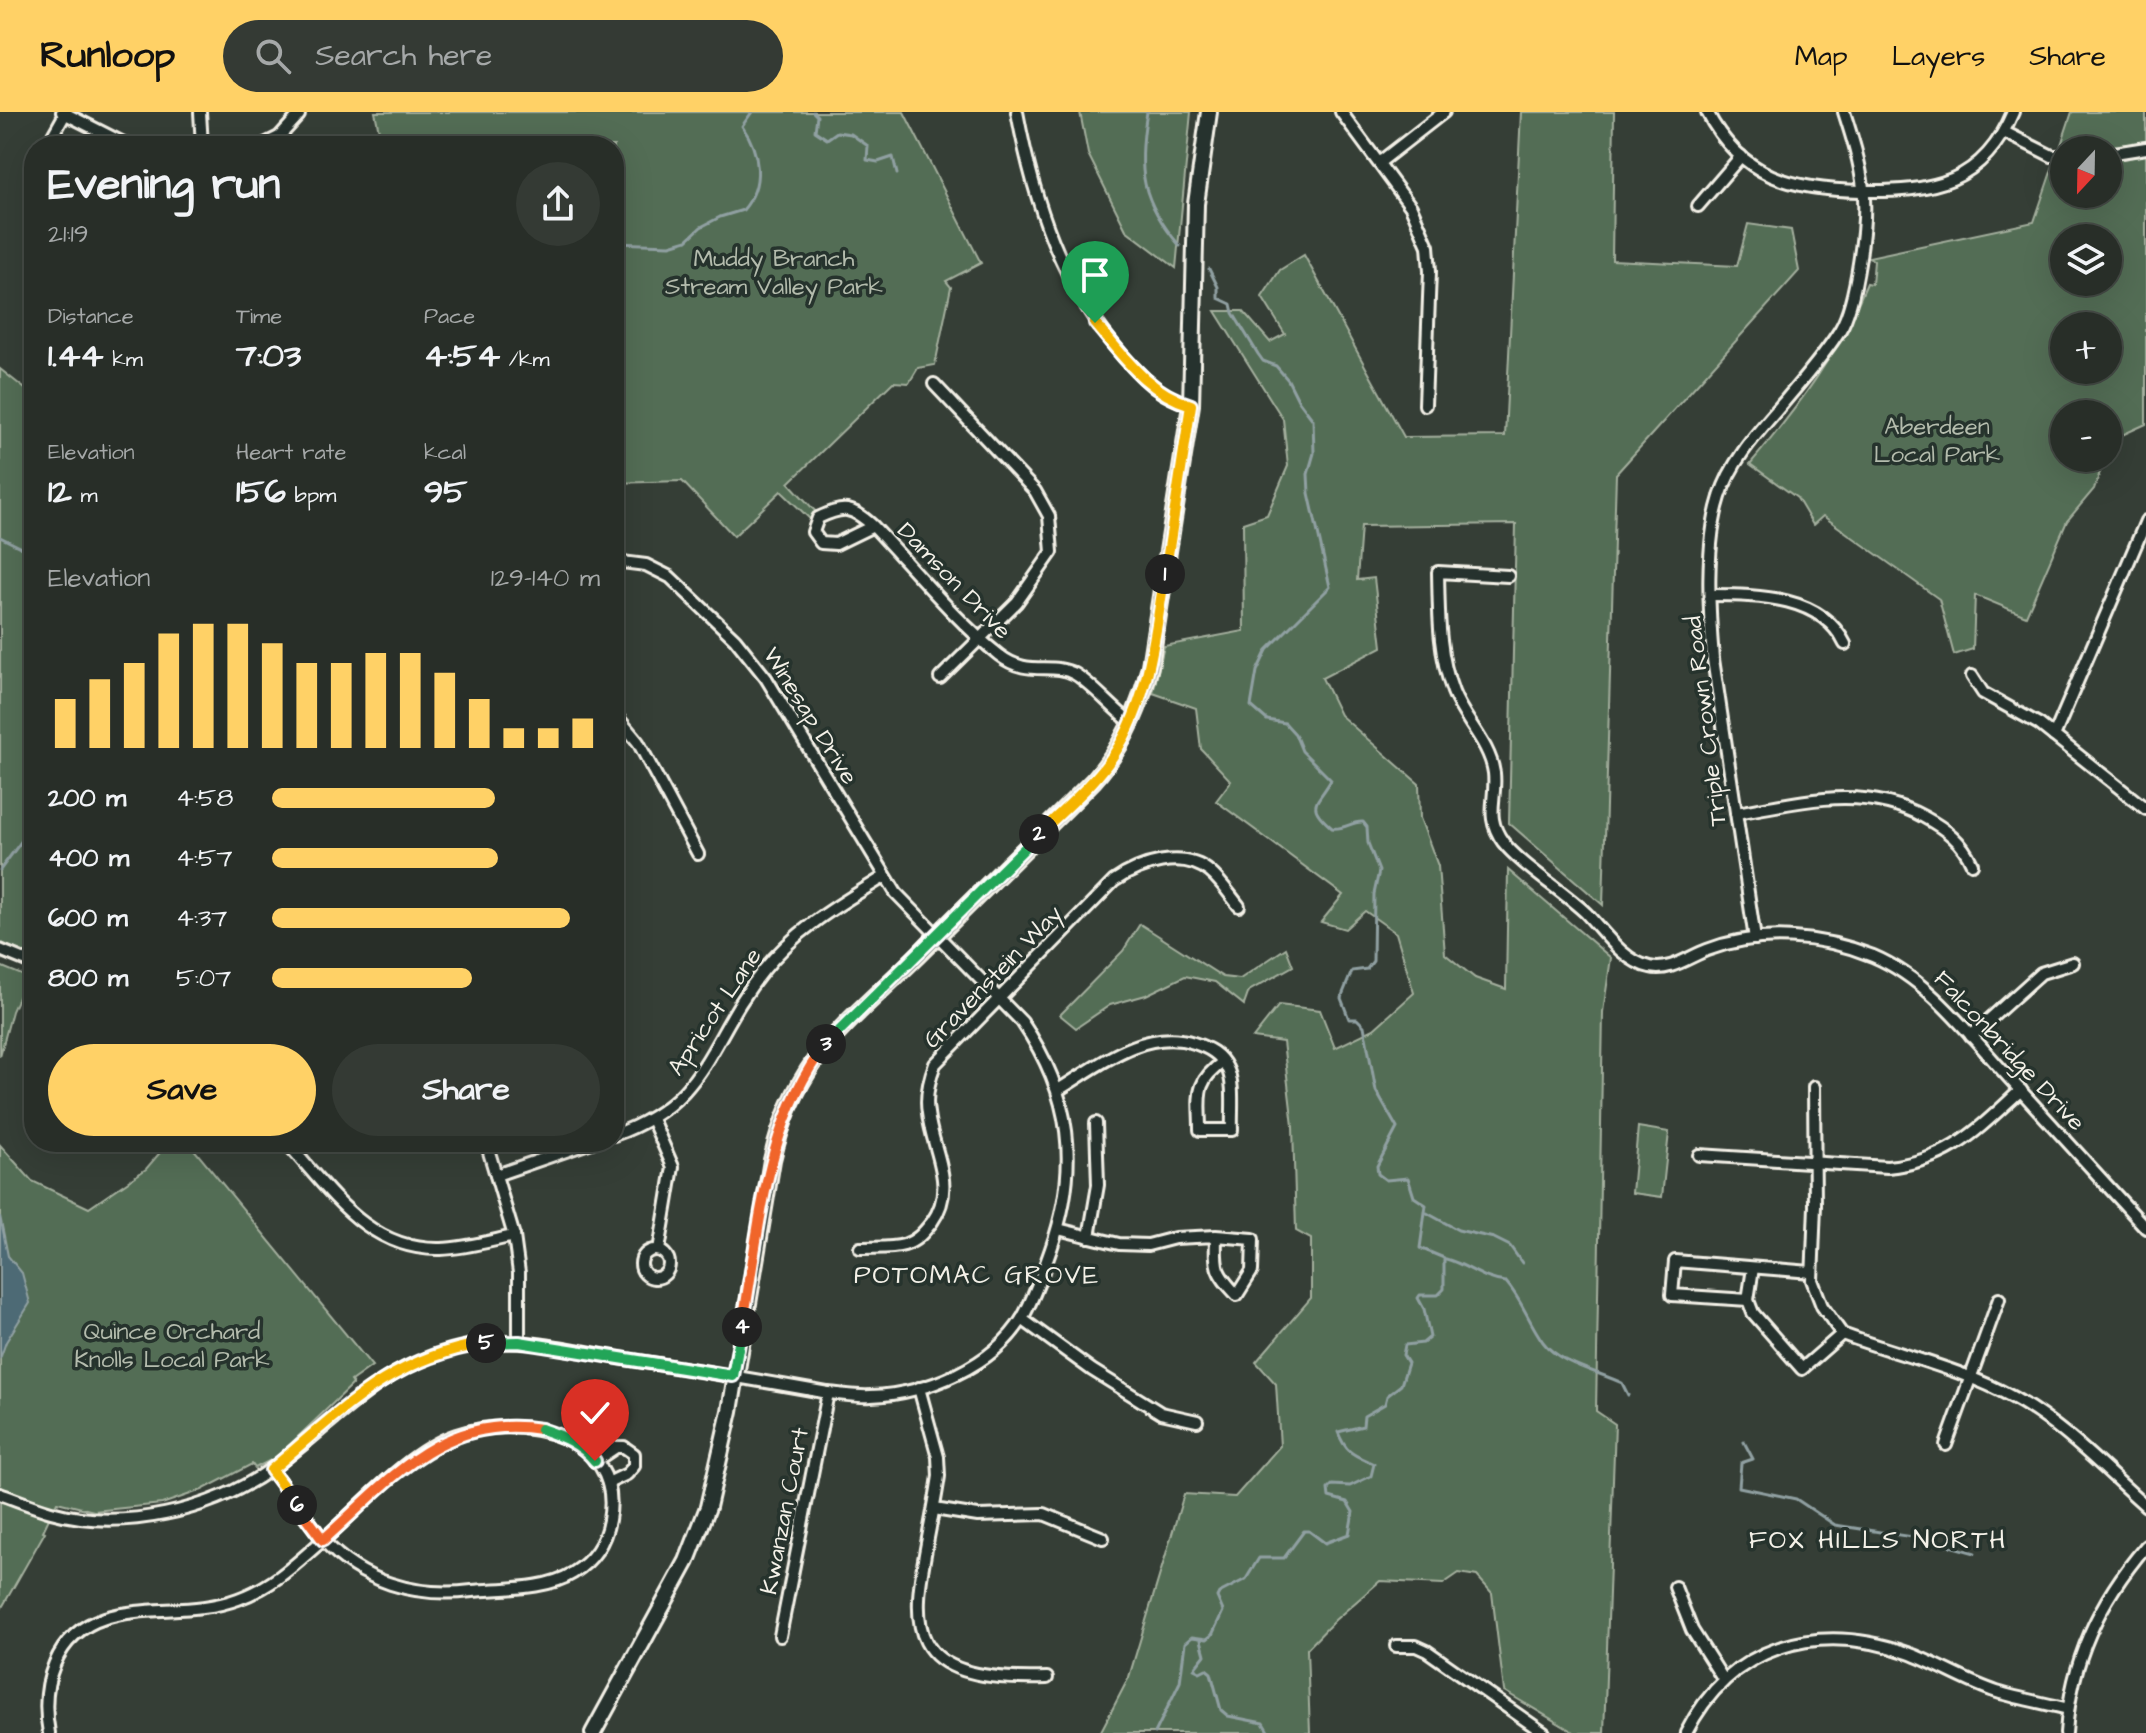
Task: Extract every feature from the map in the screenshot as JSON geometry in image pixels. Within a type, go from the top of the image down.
[{"type":"street","points":[[200,112],[201,136]]},
{"type":"street","points":[[1017,112],[1044,221],[1095,323],[1149,385],[1167,398],[1191,405]]},
{"type":"street","points":[[593,1733],[687,1561],[708,1507],[730,1411],[733,1376],[772,1160],[781,1124],[808,1067],[833,1034],[1094,780],[1116,752],[1132,723],[1150,666],[1191,405],[1195,223],[1209,112]]},
{"type":"street","points":[[1341,112],[1411,207],[1428,246],[1430,271],[1425,405]]},
{"type":"street","points":[[1380,162],[1444,112]]},
{"type":"street","points":[[1707,112],[1741,156],[1763,172],[1793,186],[1823,191],[1908,192],[1946,184],[1975,166],[2004,132],[2013,112]]},
{"type":"street","name":"Triple Crown Road","points":[[1755,939],[1713,659],[1713,525],[1720,495],[1734,467],[1842,328],[1858,275],[1864,191],[1844,112]]},
{"type":"street","points":[[52,136],[63,113],[109,136]]},
{"type":"street","points":[[280,136],[299,115]]},
{"type":"street","points":[[2004,132],[2050,155]]},
{"type":"street","points":[[2122,152],[2146,148]]},
{"type":"street","points":[[1698,206],[1741,156]]},
{"type":"street","points":[[934,384],[1035,491],[1049,516],[1052,552],[1017,602],[940,678]]},
{"type":"street","name":"Damson Drive","points":[[873,526],[836,544],[821,543],[813,532],[818,518],[839,509],[858,512],[873,526],[980,638],[1017,666],[1065,670],[1077,675],[1109,707],[1132,723]]},
{"type":"street","points":[[2054,736],[2146,521]]},
{"type":"street","name":"Winesap Drive","points":[[0,1494],[53,1513],[90,1518],[133,1518],[200,1505],[271,1470],[355,1399],[408,1364],[464,1346],[519,1342],[828,1393],[869,1396],[919,1388],[978,1362],[1003,1341],[1022,1319],[1039,1284],[1058,1229],[1066,1198],[1069,1162],[1066,1124],[1058,1090],[1037,1044],[1022,1022],[936,936],[884,877],[752,658],[670,577],[646,565],[624,562]]},
{"type":"street","name":"Falconbridge Drive","points":[[1508,576],[1438,572],[1440,646],[1453,693],[1494,771],[1490,816],[1503,842],[1578,906],[1624,953],[1650,967],[1673,965],[1709,949],[1755,939],[1812,939],[1874,957],[1928,991],[2146,1228]]},
{"type":"street","points":[[1711,595],[1754,595],[1804,607],[1829,620],[1845,644]]},
{"type":"street","points":[[1972,676],[1990,697],[2054,736],[2146,809]]},
{"type":"street","points":[[624,725],[638,742],[698,854]]},
{"type":"street","points":[[1736,813],[1833,797],[1876,799],[1907,808],[1934,822],[1959,840],[1972,864]]},
{"type":"street","name":"Gravenstein Way","points":[[860,1248],[901,1246],[912,1242],[922,1235],[937,1215],[943,1201],[944,1172],[928,1114],[930,1076],[944,1054],[1114,881],[1139,867],[1170,861],[1194,864],[1208,870],[1239,906]]},
{"type":"street","name":"Apricot Lane","points":[[624,1131],[652,1119],[680,1098],[699,1076],[741,1002],[778,953],[807,927],[884,877]]},
{"type":"street","points":[[0,950],[24,960]]},
{"type":"street","points":[[1971,1036],[2041,973],[2073,963]]},
{"type":"street","points":[[1058,1090],[1130,1047],[1166,1039],[1187,1041],[1210,1048],[1223,1062],[1229,1070],[1232,1130],[1200,1130],[1200,1087],[1209,1072],[1223,1062]]},
{"type":"street","points":[[1814,1087],[1811,1272],[1822,1306],[1842,1334],[2013,1397],[2048,1420],[2146,1506]]},
{"type":"street","points":[[1699,1155],[1887,1167],[1913,1165],[1934,1158],[1967,1140],[2021,1090]]},
{"type":"street","points":[[652,1119],[673,1167],[659,1250]]},
{"type":"street","points":[[1089,1237],[1098,1185],[1096,1123]]},
{"type":"street","points":[[295,1152],[343,1207],[373,1232],[390,1240],[439,1249],[514,1236]]},
{"type":"street","points":[[489,1152],[514,1236],[519,1283],[519,1342]]},
{"type":"street","points":[[496,1175],[563,1152]]},
{"type":"street","points":[[1058,1229],[1119,1244],[1148,1245],[1175,1238],[1216,1236],[1253,1239],[1252,1271],[1237,1295],[1218,1274],[1215,1264],[1216,1236]]},
{"type":"street","points":[[1748,1300],[1672,1295],[1675,1261],[1811,1272]]},
{"type":"street","points":[[1753,1268],[1748,1300],[1753,1313],[1802,1369],[1842,1334]]},
{"type":"street","points":[[1946,1445],[1999,1299]]},
{"type":"street","points":[[1022,1319],[1092,1370],[1161,1413],[1197,1421]]},
{"type":"street","points":[[919,1388],[938,1457],[934,1509],[918,1610],[923,1641],[939,1660],[960,1672],[1010,1679],[1047,1678]]},
{"type":"street","name":"Kwanzan Court","points":[[780,1636],[828,1393]]},
{"type":"street","points":[[49,1733],[47,1684],[56,1658],[86,1627],[115,1616],[195,1609],[237,1599],[282,1577],[323,1540],[413,1461],[456,1435],[486,1428],[538,1429],[562,1436],[588,1451],[608,1483],[612,1506],[600,1549],[571,1575],[543,1583],[462,1593],[412,1590],[381,1582],[336,1554],[323,1540],[271,1470]]},
{"type":"street","points":[[595,1461],[616,1447],[624,1447],[634,1454],[634,1466],[627,1474],[608,1483]]},
{"type":"street","points":[[934,1509],[978,1516],[1044,1514],[1103,1538]]},
{"type":"street","points":[[2066,1733],[2068,1709],[2083,1645],[2121,1575],[2146,1546]]},
{"type":"street","points":[[1675,1587],[1692,1630],[1723,1679]]},
{"type":"street","points":[[1686,1733],[1699,1706],[1723,1679],[1751,1659],[1780,1646],[1810,1640],[1850,1641],[1903,1651],[1996,1692],[2068,1709]]},
{"type":"street","points":[[1396,1646],[1416,1646],[1427,1651],[1544,1733]]},
{"type":"green space","name":"Muddy Branch Stream Valley Park","points":[[375,112],[904,112],[981,263],[946,281],[951,287],[935,365],[918,368],[909,383],[893,382],[789,483],[817,513],[811,520],[781,491],[734,536],[682,481],[624,483],[624,136],[380,136]]},
{"type":"green space","points":[[1080,112],[1191,112],[1176,268],[1126,230],[1088,154]]},
{"type":"green space","points":[[1521,112],[1614,112],[1612,260],[1737,266],[1748,224],[1791,230],[1799,271],[1616,474],[1603,905],[1509,823],[1516,524],[1361,526],[1357,580],[1374,578],[1382,647],[1322,678],[1340,715],[1419,784],[1420,818],[1438,866],[1445,954],[1475,978],[1506,989],[1508,870],[1611,958],[1603,1012],[1596,1411],[1615,1424],[1604,1733],[1575,1733],[1504,1691],[1492,1593],[1477,1576],[1459,1573],[1443,1584],[1380,1581],[1307,1649],[1310,1733],[1100,1733],[1129,1677],[1184,1494],[1235,1497],[1280,1446],[1276,1384],[1256,1362],[1311,1298],[1311,1239],[1296,1231],[1293,1126],[1283,1042],[1253,1038],[1279,1005],[1320,1010],[1335,1048],[1374,1029],[1414,993],[1396,933],[1365,911],[1345,929],[1321,922],[1343,895],[1216,801],[1231,781],[1201,749],[1196,708],[1153,693],[1164,646],[1244,631],[1243,523],[1267,515],[1288,466],[1283,419],[1215,311],[1243,311],[1270,342],[1285,334],[1262,297],[1280,270],[1304,255],[1404,437],[1505,436]]},
{"type":"green space","points":[[2072,112],[2146,112],[2146,141],[2122,145],[2122,136],[2064,136]]},
{"type":"green space","name":"Aberdeen Local Park","points":[[2146,155],[2146,424],[2122,435],[2122,400],[2050,400],[2050,472],[2100,472],[2094,489],[2067,521],[2026,616],[1975,595],[1973,649],[1954,655],[1939,599],[1823,516],[1813,525],[1797,498],[1750,464],[1816,378],[1856,309],[1867,283],[1872,284],[1874,261],[1869,257],[2034,222],[2050,175],[2050,208],[2122,208],[2122,159]]},
{"type":"green space","points":[[0,369],[24,388],[24,960],[0,950]]},
{"type":"green space","points":[[1140,924],[1223,977],[1240,979],[1286,948],[1293,966],[1249,991],[1244,1005],[1215,982],[1185,976],[1146,995],[1110,1005],[1076,1028],[1060,1015],[1123,951]]},
{"type":"green space","points":[[0,966],[24,976],[24,984],[12,1011],[0,1056]]},
{"type":"green space","points":[[1638,1127],[1669,1132],[1662,1197],[1632,1193]]},
{"type":"green space","name":"Quince Orchard Knolls Local Park","points":[[0,1145],[32,1181],[89,1208],[146,1169],[160,1152],[196,1152],[372,1366],[351,1381],[353,1384],[277,1457],[255,1468],[252,1464],[202,1490],[162,1504],[94,1511],[57,1502],[45,1532],[0,1611]]},
{"type":"water","points":[[0,1216],[8,1256],[22,1273],[30,1303],[6,1342],[0,1359]]},
{"type":"waterway","points":[[624,243],[670,245],[687,240],[701,227],[720,217],[743,210],[755,190],[757,179],[756,157],[742,126],[752,112]]},
{"type":"waterway","points":[[813,112],[817,116],[815,131],[827,139],[837,132],[851,134],[868,146],[867,160],[878,162],[893,157],[897,174]]},
{"type":"waterway","points":[[1147,112],[1142,152],[1145,184],[1157,214],[1180,246]]},
{"type":"waterway","points":[[1155,1733],[1180,1682],[1185,1643],[1192,1637],[1207,1639],[1212,1635],[1223,1611],[1217,1597],[1219,1593],[1246,1579],[1259,1558],[1284,1558],[1304,1531],[1309,1531],[1325,1543],[1349,1534],[1353,1512],[1347,1502],[1329,1497],[1328,1489],[1332,1485],[1350,1486],[1371,1476],[1374,1464],[1348,1449],[1338,1432],[1363,1426],[1364,1416],[1385,1404],[1387,1396],[1401,1385],[1408,1363],[1403,1355],[1405,1345],[1423,1343],[1430,1337],[1424,1309],[1418,1298],[1420,1295],[1438,1295],[1444,1289],[1444,1258],[1420,1248],[1426,1205],[1414,1197],[1408,1178],[1386,1180],[1378,1174],[1377,1166],[1397,1128],[1376,1091],[1364,1026],[1357,1019],[1349,1019],[1341,998],[1352,971],[1367,969],[1373,961],[1374,894],[1379,871],[1368,843],[1367,827],[1359,822],[1332,828],[1323,820],[1316,804],[1331,780],[1302,751],[1295,734],[1285,723],[1267,720],[1251,706],[1257,671],[1267,650],[1330,587],[1309,493],[1308,474],[1314,453],[1313,420],[1288,380],[1276,366],[1263,361],[1258,354],[1233,313],[1231,304],[1218,298],[1218,287],[1209,269]]},
{"type":"waterway","points":[[0,537],[24,549]]},
{"type":"waterway","points":[[0,870],[24,838]]},
{"type":"waterway","points":[[1427,1213],[1458,1230],[1494,1238],[1510,1246],[1522,1263]]},
{"type":"waterway","points":[[1446,1259],[1506,1282],[1550,1349],[1558,1356],[1622,1383],[1628,1395]]},
{"type":"waterway","points":[[1744,1442],[1753,1459],[1741,1463],[1739,1487],[1796,1499],[1835,1525],[1919,1538]]},
{"type":"waterway","points":[[1929,1540],[1975,1553]]},
{"type":"waterway","points":[[1201,1640],[1205,1655],[1194,1669],[1200,1672],[1206,1669],[1211,1673],[1221,1710],[1228,1716],[1263,1723],[1269,1733]]},
{"type":"district","name":"POTOMAC GROVE","points":[[977,1275]]},
{"type":"district","name":"FOX HILLS NORTH","points":[[1878,1540]]},
{"type":"route","points":[[595,1461],[588,1451],[562,1436],[538,1429],[506,1426],[456,1435],[413,1461],[323,1540],[271,1470],[383,1378],[408,1364],[464,1346],[519,1342],[733,1376],[776,1143],[781,1124],[808,1067],[833,1034],[912,961],[1094,780],[1116,752],[1140,704],[1150,666],[1191,405],[1167,398],[1149,385],[1095,323]]}]
